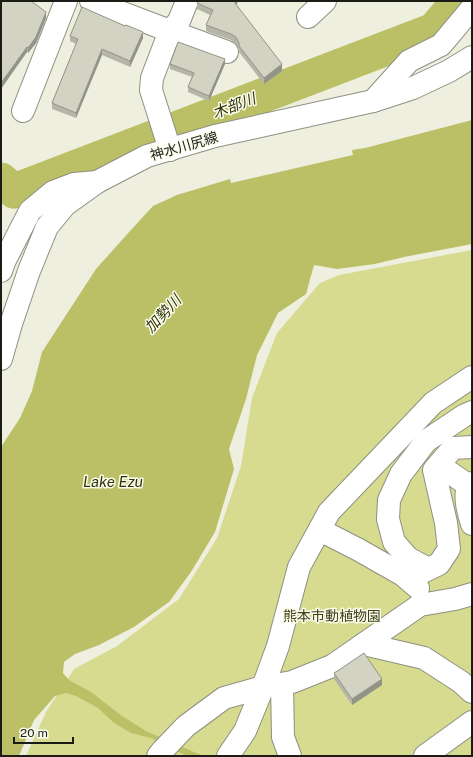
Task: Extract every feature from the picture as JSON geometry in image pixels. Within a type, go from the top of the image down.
[{"type":"main road","points":[[23,111],[66,1]]},
{"type":"main road","points":[[91,1],[227,52]]},
{"type":"main road","points":[[170,150],[151,90],[152,78],[170,31],[179,21],[187,1]]},
{"type":"main road","points":[[308,17],[326,1]]},
{"type":"main road","points":[[373,101],[409,61],[441,45],[472,8]]},
{"type":"main road","name":"神水川尻線","points":[[1,359],[29,271],[47,227],[65,205],[97,182],[146,156],[215,136],[373,101],[413,88],[449,71],[472,57]]},
{"type":"main road","points":[[1,271],[30,211],[53,192],[74,184],[97,182]]},
{"type":"main road","points":[[290,756],[283,737],[273,685],[278,646],[299,567],[330,512],[433,403],[472,377]]},
{"type":"main road","points":[[428,569],[408,558],[394,542],[388,518],[390,500],[401,474],[426,441],[472,412]]},
{"type":"main road","points":[[426,441],[441,462],[471,484],[467,490],[467,496],[468,511],[472,524]]},
{"type":"main road","points":[[408,579],[439,564],[449,549],[446,523],[434,470],[453,448],[472,447]]},
{"type":"main road","points":[[320,530],[403,575],[427,595],[445,601]]},
{"type":"main road","points":[[160,754],[186,726],[224,698],[273,685],[292,682],[332,666],[420,605],[445,601],[472,594]]},
{"type":"main road","points":[[364,644],[424,658],[461,682],[472,692]]},
{"type":"main road","points":[[228,756],[273,685]]},
{"type":"main road","points":[[425,756],[472,722]]},
{"type":"green space","name":"熊本市動植物園","points":[[472,250],[472,756],[26,756],[46,712],[74,669],[117,646],[179,599],[217,538],[241,466],[252,398],[277,333],[320,283],[339,275]]},
{"type":"water","name":"Lake Ezu","points":[[472,120],[472,244],[375,264],[337,269],[314,265],[306,294],[278,313],[257,355],[246,399],[229,449],[234,469],[215,532],[191,572],[169,602],[134,627],[99,645],[75,654],[64,662],[63,673],[69,680],[91,692],[122,716],[146,731],[203,756],[187,756],[151,738],[131,733],[114,723],[98,708],[76,696],[66,693],[55,696],[34,720],[19,756],[1,756],[1,447],[20,418],[32,391],[42,352],[96,269],[153,206],[177,195],[230,179],[231,183],[353,155],[352,150],[365,148]]},
{"type":"building","points":[[1,1],[31,1],[46,12],[36,37],[1,83]]},
{"type":"building","points":[[198,1],[235,1],[282,64],[264,78],[239,46],[236,37],[206,25],[213,10],[197,3]]},
{"type":"building","points":[[82,7],[125,26],[126,25],[143,32],[130,61],[102,49],[76,113],[52,103],[78,39],[70,36]]},
{"type":"building","points":[[178,42],[225,59],[209,96],[188,87],[194,73],[170,64]]},
{"type":"building","points":[[364,653],[382,679],[352,699],[334,673]]},
{"type":"waterway","name":"木部川","points":[[1,180],[14,191],[434,30],[459,1]]},
{"type":"water label","name":"加勢川","points":[[163,314]]}]
